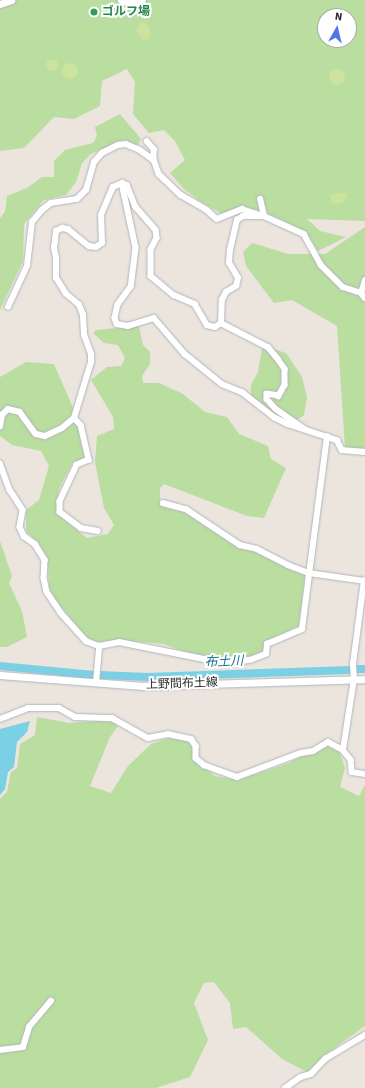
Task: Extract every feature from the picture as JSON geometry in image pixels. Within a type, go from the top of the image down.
[{"type":"main road","points":[[0,4],[11,0]]},
{"type":"main road","points":[[121,0],[131,3],[142,0]]},
{"type":"main road","name":"上野間布土線","points":[[0,675],[144,686],[365,678]]},
{"type":"street","points":[[147,141],[154,149],[154,160],[159,174],[181,195],[207,210],[217,219],[242,209],[264,216],[304,234],[321,265],[343,287],[363,295],[365,281]]},
{"type":"street","points":[[8,307],[27,266],[32,222],[42,210],[51,203],[77,199],[86,190],[94,162],[102,153],[118,145],[126,144],[140,150],[154,160]]},
{"type":"street","points":[[0,427],[2,415],[8,409],[20,412],[36,434],[45,436],[62,428],[74,418],[91,362],[91,354],[84,335],[83,316],[79,305],[66,294],[56,278],[56,258],[54,248],[56,231],[62,228],[68,229],[89,246],[96,247],[102,243],[101,214],[113,186],[122,183],[127,185],[136,207],[156,230],[157,238],[151,250],[151,276],[174,295],[195,304],[207,325],[214,327],[221,323]]},
{"type":"street","points":[[122,183],[136,248],[131,287],[118,305],[115,318],[117,324],[128,326],[154,318],[185,354],[222,384],[242,392],[274,417],[307,431],[337,440],[342,450],[365,452]]},
{"type":"street","points":[[260,199],[264,216]]},
{"type":"street","points":[[221,323],[222,300],[226,292],[236,286],[238,278],[229,263],[236,220],[243,216],[264,216]]},
{"type":"street","points":[[221,323],[268,347],[278,358],[284,369],[285,385],[279,396],[267,394],[267,399],[276,409],[307,431]]},
{"type":"street","points":[[74,418],[81,425],[89,460],[77,465],[60,501],[60,512],[81,528],[98,531]]},
{"type":"street","points":[[0,464],[10,490],[23,510],[20,527],[24,536],[35,544],[45,560],[44,578],[47,592],[72,626],[86,640],[99,646],[119,642],[224,663],[255,658],[266,654],[267,644],[302,629],[327,437]]},
{"type":"street","points":[[163,503],[186,509],[240,545],[309,573],[365,581],[353,664],[354,679],[343,750]]},
{"type":"street","points":[[96,683],[99,646]]},
{"type":"street","points":[[0,718],[28,708],[59,708],[75,717],[112,718],[148,738],[168,734],[191,739],[196,746],[196,758],[204,765],[237,777],[301,753],[313,751],[328,742],[343,750],[351,760],[352,772],[365,774]]},
{"type":"street","points":[[0,1050],[23,1047],[29,1027],[51,1001]]},
{"type":"street","points":[[285,1088],[301,1077],[312,1074],[325,1059],[365,1036]]},
{"type":"green space","points":[[0,0],[365,0],[365,221],[307,219],[320,231],[346,237],[318,251],[306,232],[273,216],[249,209],[224,215],[201,202],[183,188],[170,173],[185,160],[175,141],[164,130],[149,133],[133,114],[135,82],[127,69],[102,81],[100,106],[74,119],[54,117],[24,148],[0,151]]},
{"type":"green space","points":[[144,22],[149,26],[151,36],[147,41],[143,40],[136,31],[140,23]]},
{"type":"green space","points":[[54,59],[57,60],[57,70],[50,71],[47,70],[46,63],[47,60]]},
{"type":"green space","points":[[67,63],[73,63],[78,68],[76,77],[73,79],[67,79],[62,74],[62,68]]},
{"type":"green space","points":[[334,69],[340,69],[345,74],[343,83],[340,85],[334,85],[329,80],[329,74]]},
{"type":"green space","points":[[120,114],[141,139],[137,146],[129,142],[118,142],[91,154],[82,163],[76,182],[66,195],[44,200],[24,224],[23,261],[0,310],[0,218],[5,212],[7,196],[27,188],[42,177],[54,177],[54,161],[65,150],[93,143],[97,136],[95,127]]},
{"type":"green space","points":[[338,192],[347,194],[345,201],[339,204],[332,203],[330,196]]},
{"type":"green space","points":[[365,227],[365,448],[345,448],[337,326],[292,300],[274,303],[246,266],[243,252],[252,243],[288,254],[325,254]]},
{"type":"green space","points":[[139,326],[143,345],[150,352],[150,364],[142,376],[143,383],[159,383],[183,394],[205,412],[227,417],[239,434],[268,446],[271,459],[286,468],[264,518],[247,516],[164,484],[160,488],[160,505],[185,511],[234,545],[251,549],[305,574],[299,626],[265,641],[263,653],[250,657],[223,661],[192,655],[164,644],[118,640],[99,644],[85,636],[49,592],[48,559],[40,545],[26,531],[26,510],[39,500],[49,466],[41,451],[12,445],[0,436],[0,377],[26,362],[54,364],[80,424],[86,458],[73,462],[59,489],[57,503],[59,516],[87,538],[108,534],[114,525],[104,508],[95,462],[97,436],[114,429],[113,417],[91,380],[107,367],[121,366],[125,358],[118,345],[104,343],[93,333],[96,330]]},
{"type":"green space","points":[[267,347],[286,353],[302,377],[307,397],[304,415],[293,423],[268,415],[251,403],[251,385],[258,372],[262,348]]},
{"type":"green space","points":[[0,541],[12,576],[9,583],[22,611],[27,637],[7,647],[0,647]]},
{"type":"green space","points":[[37,717],[69,723],[109,720],[118,726],[110,737],[90,786],[111,793],[128,766],[151,744],[169,738],[189,741],[193,748],[193,758],[215,776],[238,780],[289,763],[302,755],[313,755],[327,746],[339,751],[345,768],[340,787],[359,796],[365,785],[365,1026],[326,1054],[307,1072],[282,1059],[246,1027],[233,1029],[230,1003],[214,982],[204,983],[194,1003],[208,1040],[190,1077],[156,1088],[0,1088],[0,799],[7,792],[11,772],[17,768],[20,744],[35,735]]},
{"type":"water","points":[[30,721],[27,732],[17,742],[14,767],[8,772],[5,789],[0,795],[0,729]]},
{"type":"waterway","name":"布土川","points":[[0,666],[94,675]]},
{"type":"waterway","name":"布土川","points":[[357,669],[365,669]]},
{"type":"waterway","name":"布土川","points":[[100,675],[147,677],[349,670]]},
{"type":"place","name":"ゴルフ場","points":[[94,12]]}]
